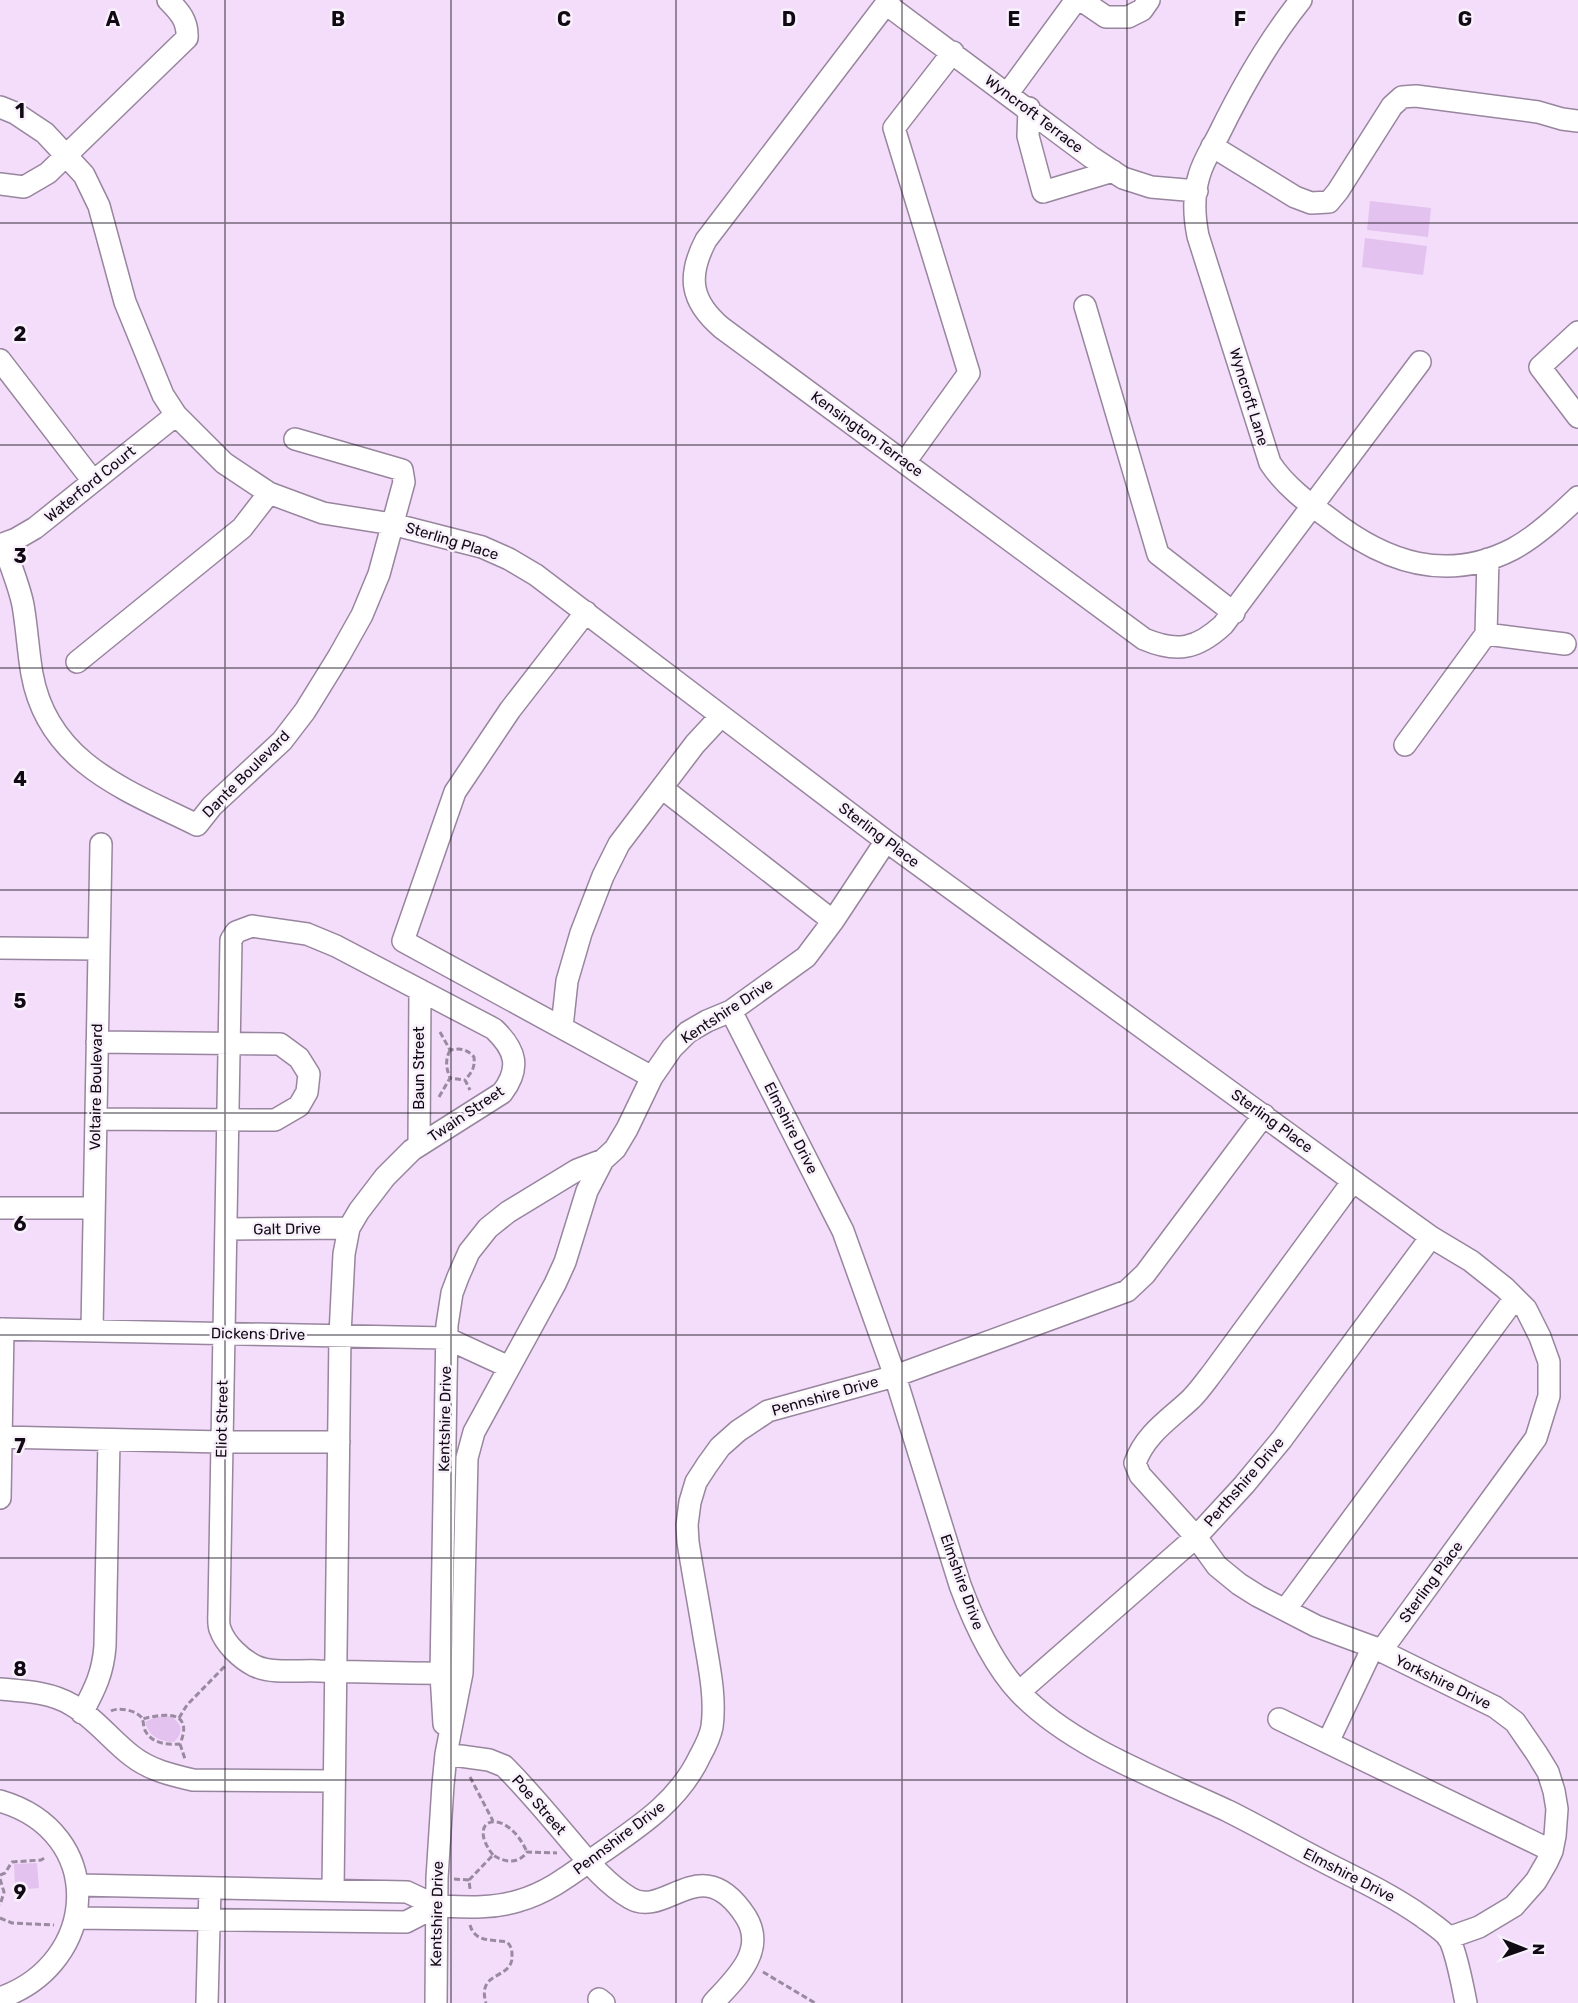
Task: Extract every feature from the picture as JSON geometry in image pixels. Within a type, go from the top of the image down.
[{"type":"street","points":[[0,184],[24,188],[48,173],[186,38],[188,26],[180,12],[168,0]]},
{"type":"street","points":[[1008,93],[1076,0]]},
{"type":"street","points":[[1081,0],[1106,17],[1128,17],[1142,10],[1149,0]]},
{"type":"street","name":"Wyncroft Lane","points":[[1301,0],[1285,20],[1255,67],[1212,146],[1199,177],[1194,206],[1198,236],[1270,463],[1279,477],[1312,505],[1344,530],[1374,549],[1402,561],[1436,566],[1461,565],[1488,559],[1514,549],[1578,497]]},
{"type":"street","name":"Wyncroft Terrace","points":[[887,2],[1124,178],[1151,187],[1197,191]]},
{"type":"street","name":"Kensington Terrace","points":[[887,2],[706,240],[697,257],[694,290],[709,316],[1144,639],[1161,646],[1181,648],[1197,644],[1212,636],[1234,613],[1420,362]]},
{"type":"street","points":[[905,462],[969,373],[894,128],[952,52]]},
{"type":"street","points":[[1212,146],[1295,196],[1311,203],[1329,202],[1392,106],[1402,97],[1416,96],[1538,112],[1578,122]]},
{"type":"street","name":"Sterling Place","points":[[0,107],[29,121],[45,133],[84,175],[99,206],[136,334],[163,395],[176,415],[224,463],[269,493],[323,513],[392,524],[482,547],[509,559],[586,612],[886,841],[1353,1181],[1431,1237],[1471,1261],[1526,1309],[1540,1336],[1549,1362],[1550,1396],[1536,1438],[1377,1649],[1328,1742]]},
{"type":"street","points":[[1029,108],[1028,136],[1043,192],[1113,171]]},
{"type":"street","points":[[1084,306],[1158,554],[1234,613]]},
{"type":"street","points":[[1578,332],[1540,367],[1578,417]]},
{"type":"street","points":[[0,360],[93,482]]},
{"type":"street","name":"Waterford Court","points":[[1,545],[36,528],[176,415]]},
{"type":"street","points":[[295,439],[402,470],[404,482],[392,524]]},
{"type":"street","points":[[76,662],[242,528],[269,493]]},
{"type":"street","name":"Dante Boulevard","points":[[1,545],[23,604],[32,675],[41,706],[57,734],[77,758],[107,780],[197,825],[212,806],[282,741],[305,711],[362,615],[379,574],[392,524]]},
{"type":"street","points":[[1405,745],[1486,634],[1488,559]]},
{"type":"street","points":[[586,612],[510,710],[455,792],[403,941],[652,1077]]},
{"type":"street","points":[[1486,634],[1565,644]]},
{"type":"street","points":[[562,1027],[567,981],[581,933],[603,876],[619,844],[695,744],[721,716]]},
{"type":"street","points":[[662,788],[833,921]]},
{"type":"street","name":"Kentshire Drive","points":[[436,2003],[437,1878],[446,1754],[462,1673],[467,1458],[474,1432],[555,1284],[565,1262],[586,1191],[603,1161],[615,1149],[652,1077],[672,1048],[688,1032],[706,1021],[731,1011],[806,957],[886,841]]},
{"type":"street","name":"Voltaire Boulevard","points":[[92,1330],[101,844]]},
{"type":"street","name":"Twain Street","points":[[231,950],[231,940],[236,932],[252,926],[307,934],[336,946],[494,1029],[511,1048],[514,1056],[511,1081],[502,1093],[412,1150],[385,1177],[349,1228],[342,1282],[340,1335],[333,1890]]},
{"type":"street","points":[[0,948],[99,949]]},
{"type":"street","name":"Eliot Street","points":[[231,950],[220,1629],[237,1653],[255,1666],[270,1671],[462,1673]]},
{"type":"street","name":"Baun Street","points":[[419,1146],[420,990]]},
{"type":"street","name":"Elmshire Drive","points":[[731,1011],[843,1231],[895,1376],[972,1617],[1019,1692],[1078,1739],[1247,1821],[1394,1897],[1432,1923],[1448,1938]]},
{"type":"street","points":[[96,1119],[275,1120],[299,1106],[307,1092],[309,1074],[299,1058],[280,1044],[97,1042]]},
{"type":"street","name":"Pennshire Drive","points":[[78,1885],[407,1892],[437,1906],[470,1907],[515,1902],[555,1886],[581,1854],[667,1804],[696,1766],[708,1741],[712,1711],[710,1670],[687,1525],[696,1482],[720,1447],[738,1431],[768,1411],[895,1376],[1127,1291],[1145,1274],[1264,1115]]},
{"type":"street","name":"Kentshire Drive","points":[[446,1754],[441,1674],[446,1338],[452,1293],[469,1252],[497,1220],[577,1170],[603,1161]]},
{"type":"street","name":"Yorkshire Drive","points":[[1353,1181],[1193,1397],[1150,1436],[1140,1448],[1135,1463],[1140,1475],[1196,1536],[1216,1566],[1258,1596],[1316,1626],[1377,1649],[1495,1707],[1515,1722],[1538,1754],[1548,1772],[1557,1809],[1552,1851],[1536,1881],[1514,1906],[1479,1927],[1448,1938]]},
{"type":"street","points":[[0,1208],[94,1208]]},
{"type":"street","name":"Galt Drive","points":[[226,1229],[349,1228]]},
{"type":"street","name":"Perthshire Drive","points":[[1019,1692],[1196,1536],[1244,1485],[1282,1439],[1431,1237]]},
{"type":"street","points":[[1285,1610],[1515,1298]]},
{"type":"street","points":[[0,1498],[2,1329]]},
{"type":"street","name":"Dickens Drive","points":[[2,1329],[446,1338],[509,1367]]},
{"type":"street","points":[[1,1437],[339,1442]]},
{"type":"street","points":[[82,1713],[103,1667],[109,1440]]},
{"type":"street","points":[[0,1689],[32,1692],[73,1705],[132,1756],[151,1768],[174,1776],[193,1780],[334,1781]]},
{"type":"street","points":[[1279,1719],[1552,1851]]},
{"type":"street","name":"Poe Street","points":[[446,1754],[489,1760],[504,1766],[581,1854],[622,1893],[638,1903],[648,1903],[700,1885],[715,1888],[728,1895],[749,1922],[754,1936],[754,1948],[749,1959],[713,2003]]},
{"type":"street","points":[[0,1801],[27,1812],[52,1833],[68,1855],[78,1885],[74,1924],[57,1957],[29,1985],[0,1998]]},
{"type":"street","points":[[207,2003],[210,1888]]},
{"type":"street","name":"Pennshire Drive","points":[[74,1924],[209,1919],[406,1922],[437,1906]]},
{"type":"street","points":[[1448,1938],[1461,1976],[1466,2003]]},
{"type":"path","points":[[436,1024],[450,1050]]},
{"type":"path","points":[[450,1050],[468,1050],[474,1057],[475,1066],[465,1080]]},
{"type":"path","points":[[450,1050],[446,1058],[446,1068],[450,1078]]},
{"type":"path","points":[[450,1078],[465,1080]]},
{"type":"path","points":[[419,1121],[432,1109],[450,1078]]},
{"type":"path","points":[[465,1080],[478,1108]]},
{"type":"path","points":[[179,1718],[187,1705],[237,1653]]},
{"type":"path","points":[[98,1726],[108,1712],[115,1708],[134,1713],[142,1719],[146,1733],[154,1740],[171,1745],[180,1744],[184,1735],[184,1725],[179,1718],[170,1714],[161,1714],[142,1719]]},
{"type":"path","points":[[472,1758],[470,1777],[493,1821]]},
{"type":"path","points":[[493,1821],[504,1823],[514,1831],[527,1852],[523,1858],[516,1861],[505,1861],[494,1855],[483,1839],[482,1834],[487,1824],[493,1821]]},
{"type":"path","points":[[527,1852],[581,1854]]},
{"type":"path","points":[[486,2003],[485,1983],[509,1967],[512,1960],[512,1952],[507,1942],[474,1935],[470,1922],[469,1880],[494,1855]]},
{"type":"path","points":[[0,1905],[4,1892],[0,1877],[5,1874],[12,1862],[41,1860],[46,1857]]},
{"type":"path","points":[[437,1878],[469,1880]]},
{"type":"path","points":[[0,1918],[12,1923],[74,1924]]},
{"type":"path","points":[[757,1968],[815,2003]]},
{"type":"shaded area","points":[[1370,201],[1431,208],[1428,237],[1367,230]]},
{"type":"shaded area","points":[[1365,238],[1427,246],[1423,275],[1362,267]]},
{"type":"shaded area","points":[[169,1716],[177,1721],[181,1731],[174,1742],[155,1737],[145,1722],[156,1717]]},
{"type":"shaded area","points":[[37,1863],[39,1888],[15,1890],[14,1864]]}]
